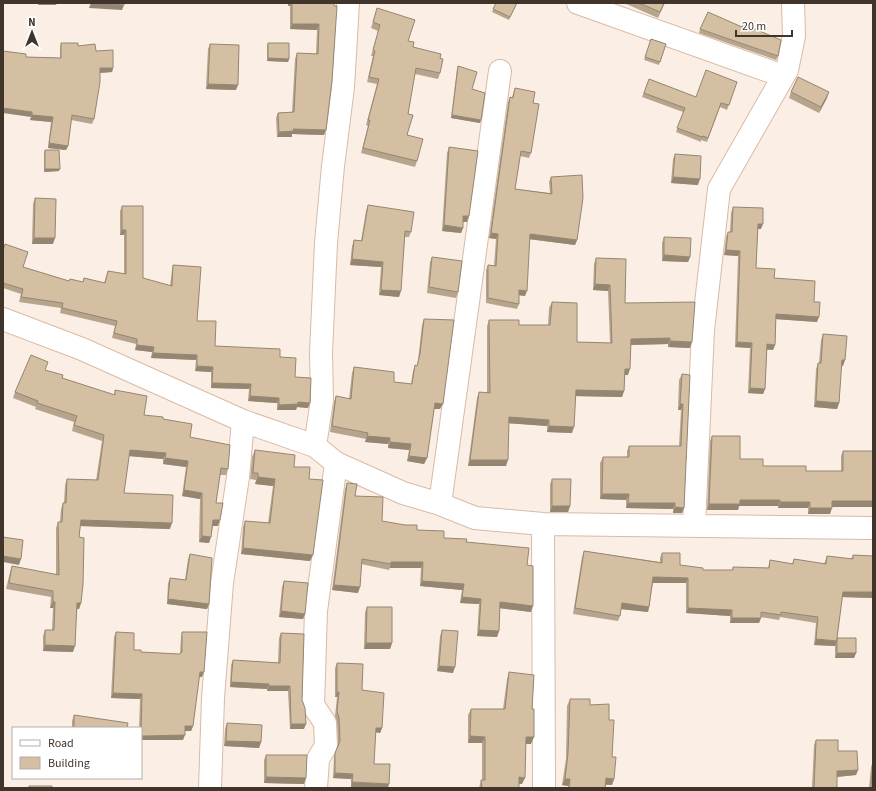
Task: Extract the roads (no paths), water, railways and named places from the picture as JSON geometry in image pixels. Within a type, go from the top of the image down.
[{"type":"street","points":[[315,446],[322,400],[320,353],[326,243],[333,166],[343,87],[348,3]]},
{"type":"street","points":[[578,3],[783,76]]},
{"type":"street","points":[[694,526],[703,330],[719,189],[787,70],[794,36],[793,3]]},
{"type":"street","points":[[440,504],[500,71]]},
{"type":"street","points":[[3,319],[82,349],[243,421],[315,446],[336,463],[403,493],[440,504],[475,518],[543,524],[873,528]]},
{"type":"street","points":[[210,788],[213,698],[222,583],[238,477],[243,421]]},
{"type":"street","points":[[316,788],[318,759],[326,746],[325,723],[313,705],[316,611],[336,463]]},
{"type":"street","points":[[543,524],[544,788]]}]
